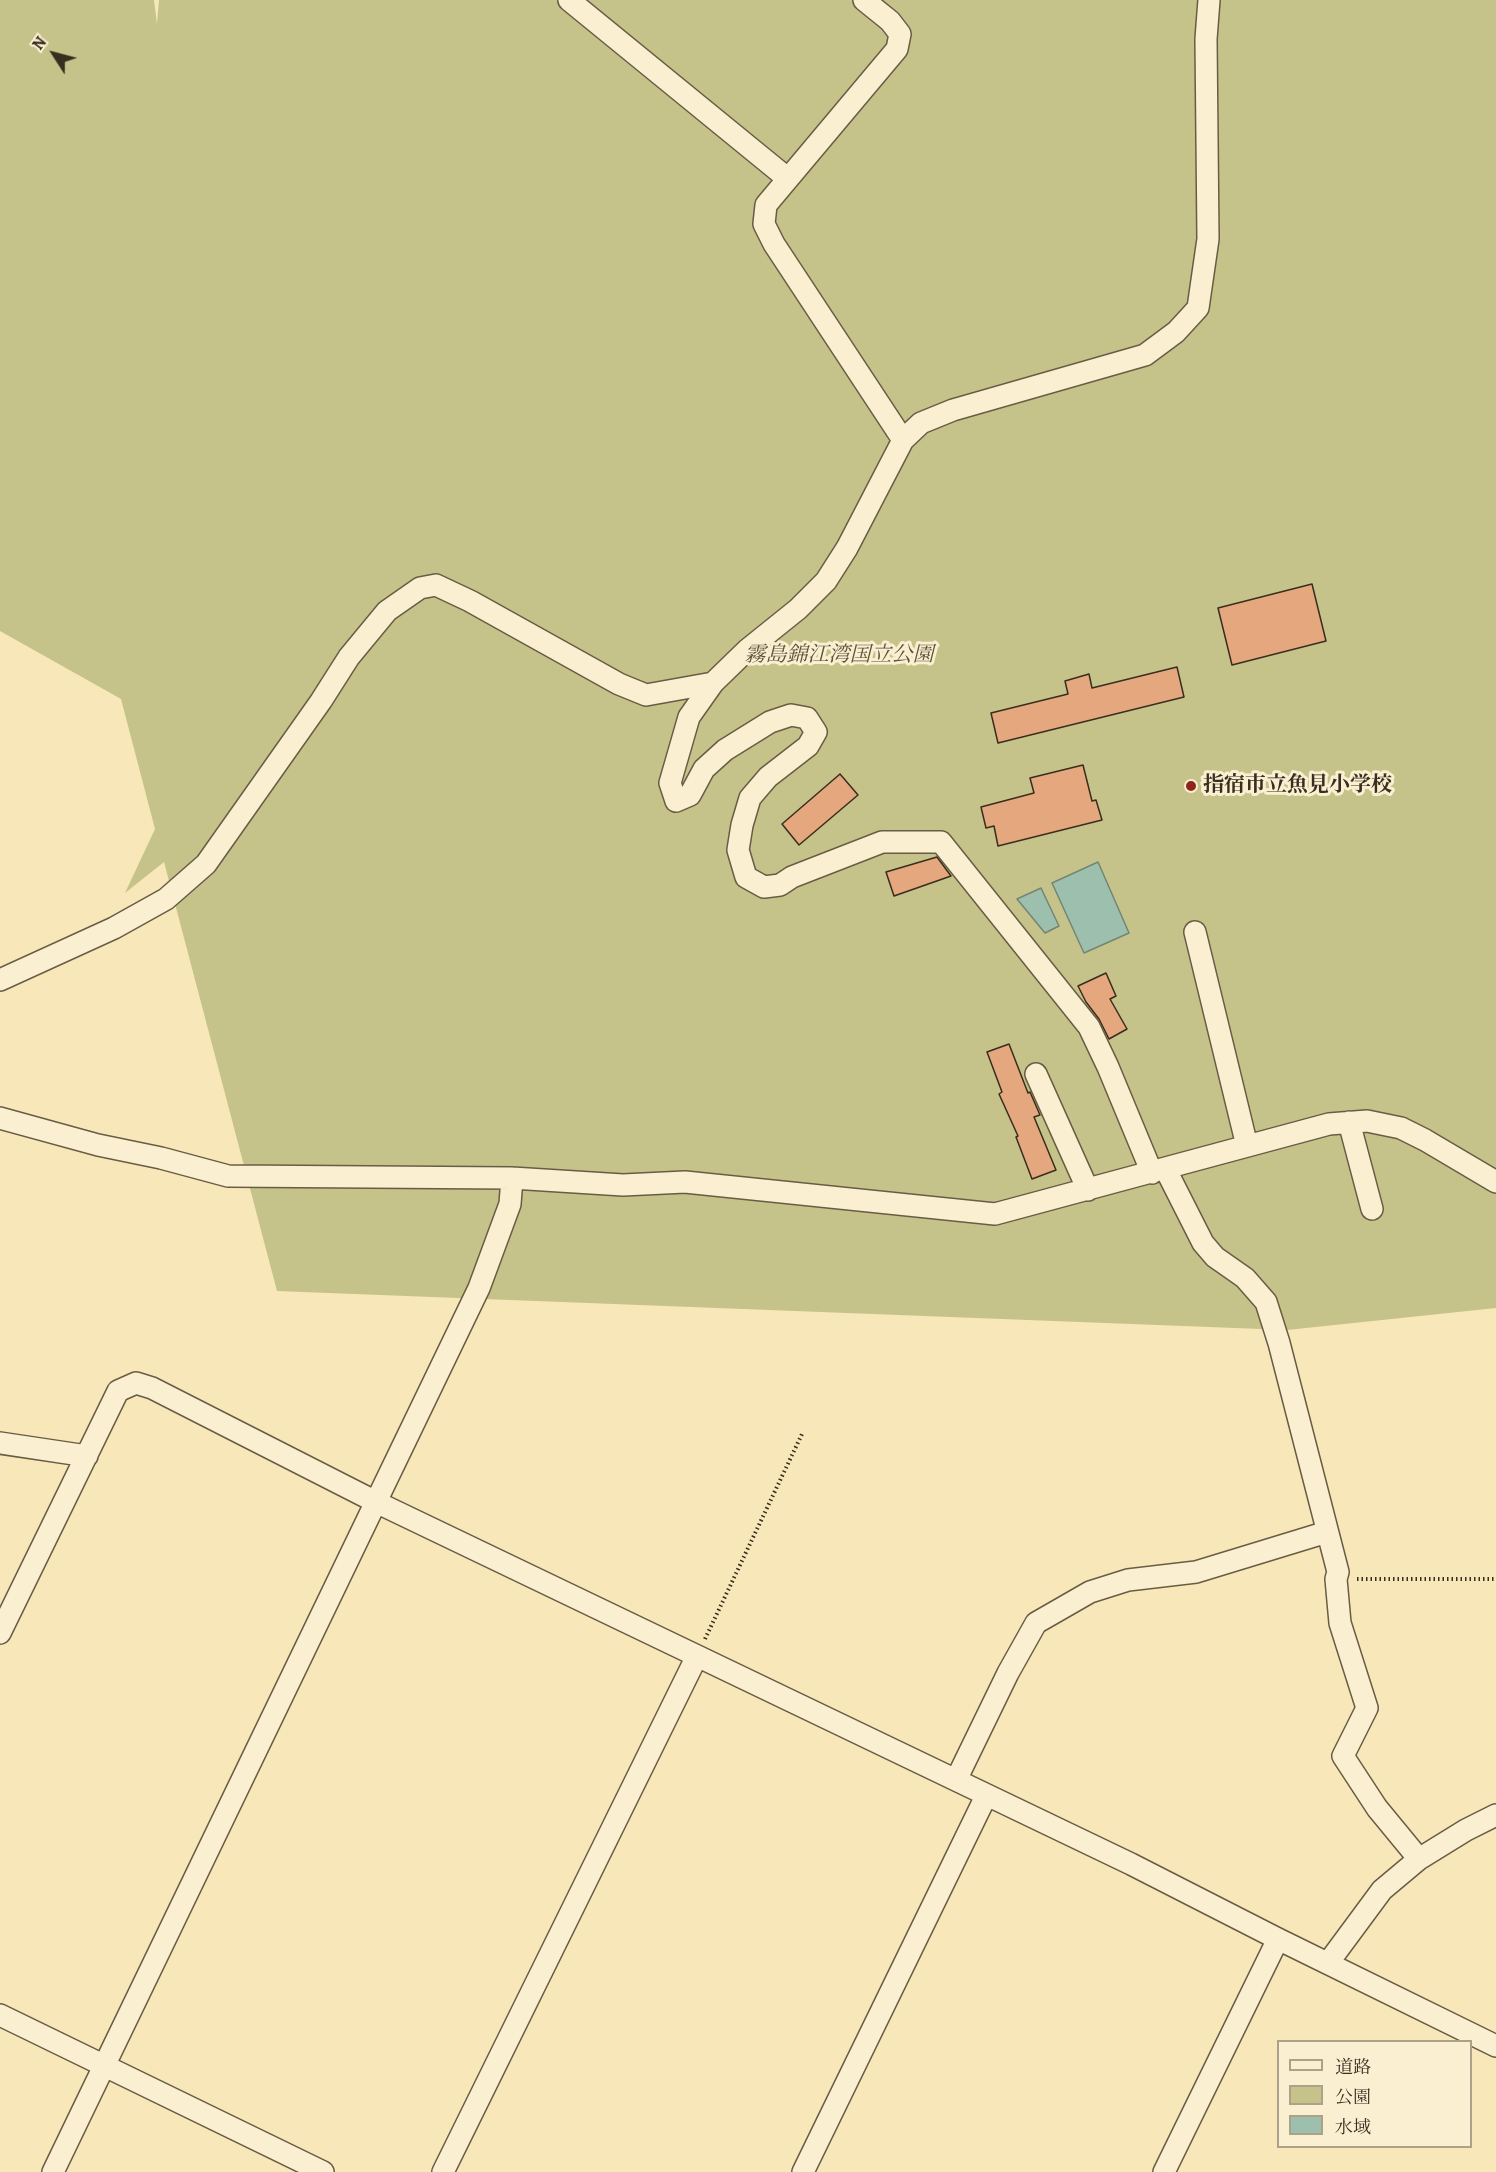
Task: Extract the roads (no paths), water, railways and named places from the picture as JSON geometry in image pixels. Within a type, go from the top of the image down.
[{"type":"street","points":[[569,0],[787,178]]},
{"type":"street","points":[[864,0],[890,21],[900,34],[897,49],[766,205],[764,224],[774,244],[903,440]]},
{"type":"street","points":[[1209,0],[1206,39],[1208,239],[1198,308],[1176,332],[1145,355],[953,410],[921,423],[903,440],[847,548],[826,581],[798,609],[747,650],[713,683],[689,717],[670,783],[676,801],[690,795],[704,769],[725,750],[770,722],[791,715],[807,718],[816,732],[808,746],[768,777],[750,798],[738,850],[746,877],[764,887],[780,885],[792,877],[882,842],[941,842],[1089,1027],[1159,1172],[1203,1243],[1215,1257],[1245,1278],[1266,1302],[1279,1343],[1338,1572],[1336,1579],[1340,1623],[1366,1708],[1343,1756],[1377,1808],[1419,1859]]},
{"type":"street","points":[[0,980],[114,928],[166,899],[206,864],[321,701],[349,657],[387,611],[420,588],[436,585],[470,601],[619,684],[646,695],[713,683]]},
{"type":"street","points":[[1195,932],[1246,1146]]},
{"type":"street","points":[[1036,1074],[1088,1190]]},
{"type":"street","points":[[0,1118],[98,1145],[161,1158],[228,1176],[512,1178],[623,1185],[685,1182],[995,1214],[1159,1172],[1329,1124],[1367,1121],[1401,1128],[1496,1182]]},
{"type":"street","points":[[1350,1122],[1372,1209]]},
{"type":"street","points":[[53,2172],[479,1288],[510,1204],[512,1178]]},
{"type":"street","points":[[0,1633],[118,1391],[136,1383],[152,1388],[376,1502],[1131,1864],[1496,2046]]},
{"type":"street","points":[[0,1443],[87,1456]]},
{"type":"street","points":[[956,1780],[1008,1672],[1036,1623],[1099,1588],[1128,1580],[1196,1572],[1327,1532]]},
{"type":"street","points":[[443,2172],[697,1656]]},
{"type":"street","points":[[803,2172],[986,1796]]},
{"type":"street","points":[[1328,1963],[1382,1890],[1419,1859],[1466,1830],[1496,1815]]},
{"type":"street","points":[[1164,2172],[1278,1939]]},
{"type":"street","points":[[0,2015],[323,2172]]},
{"type":"water","points":[[1098,862],[1129,933],[1084,953],[1052,883]]},
{"type":"water","points":[[1041,888],[1059,926],[1045,933],[1017,899]]},
{"type":"place","name":"指宿市立魚見小学校","points":[[1191,786]]},
{"type":"park label","name":"霧島錦江湾国立公園","points":[[839,656]]}]
